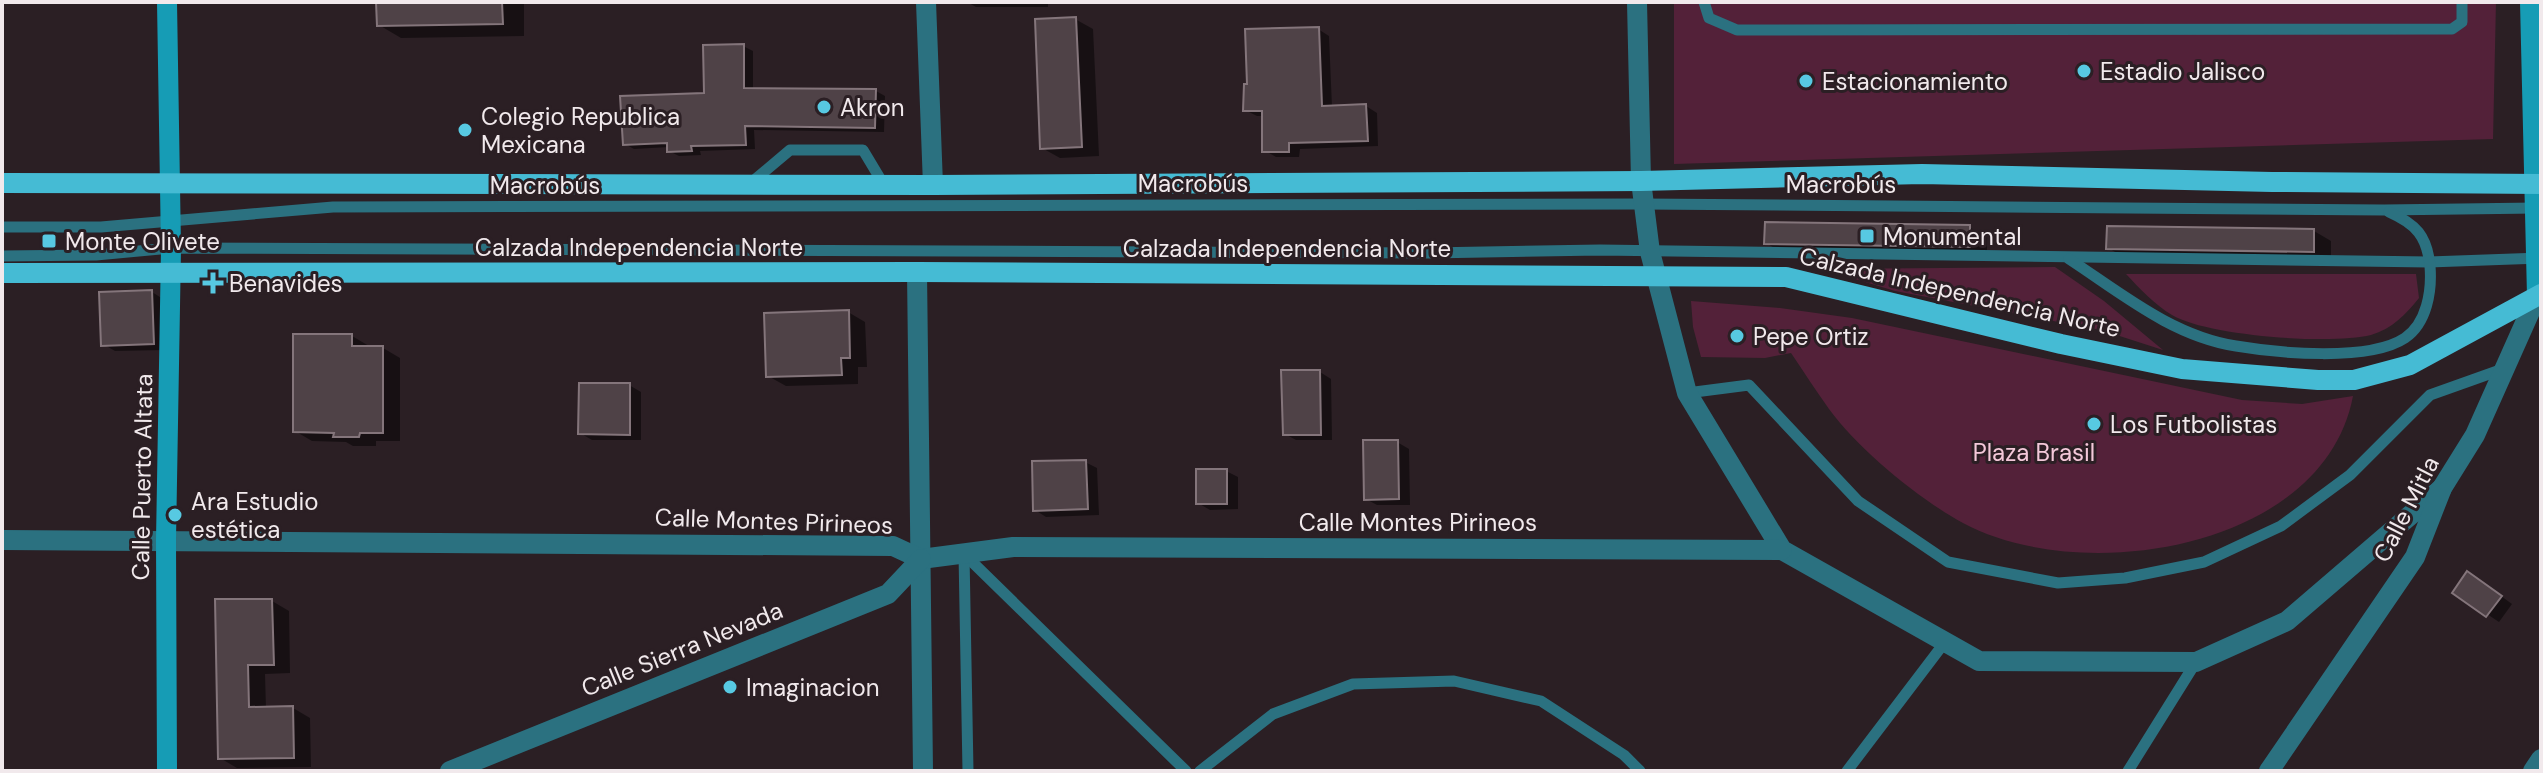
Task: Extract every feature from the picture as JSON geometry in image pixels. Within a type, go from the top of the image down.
[{"type":"main road","points":[[2,183],[933,185],[1641,181],[1922,174],[2537,184]]},
{"type":"main road","name":"Calzada Independencia Norte","points":[[2,273],[917,272],[1786,277],[2061,344],[2182,369],[2318,380],[2354,380],[2410,365],[2539,295]]},
{"type":"street","name":"Calle Puerto Altata","points":[[167,2],[171,220],[166,540],[167,771]]},
{"type":"street","points":[[926,2],[933,185]]},
{"type":"street","points":[[1637,2],[1642,204],[1650,252],[1687,393],[1782,550],[1979,661],[2196,662],[2287,621],[2442,488]]},
{"type":"street","points":[[2530,2],[2536,102],[2539,295]]},
{"type":"street","points":[[917,272],[923,771]]},
{"type":"street","name":"Calle Mitla","points":[[2269,771],[2415,557],[2442,488],[2475,435],[2515,341],[2539,295]]},
{"type":"street","name":"Calle Montes Pirineos","points":[[2,540],[893,546],[921,559],[1013,547],[1782,550]]},
{"type":"street","name":"Calle Sierra Nevada","points":[[450,771],[888,594],[921,559]]},
{"type":"street","points":[[2533,771],[2541,759]]},
{"type":"lane","points":[[1704,2],[1709,18],[1737,30],[2452,29],[2462,22],[2462,2]]},
{"type":"lane","points":[[751,183],[790,150],[863,150],[884,185]]},
{"type":"lane","name":"Macrobús","points":[[2,227],[101,227],[333,207],[1642,204],[2384,210],[2538,208]]},
{"type":"lane","points":[[2068,259],[2177,329],[2233,346],[2301,353],[2352,352],[2403,339],[2417,327],[2425,309],[2431,282],[2428,246],[2404,218],[2384,210]]},
{"type":"lane","points":[[2,256],[96,255],[171,248],[1650,252],[2429,262],[2539,258]]},
{"type":"lane","points":[[1687,393],[1749,385],[1858,501],[1948,562],[2058,583],[2125,578],[2204,562],[2281,526],[2350,475],[2430,395],[2506,368]]},
{"type":"lane","points":[[964,554],[968,771]]},
{"type":"lane","points":[[964,554],[1186,771]]},
{"type":"lane","points":[[1847,771],[1945,642]]},
{"type":"lane","points":[[2128,771],[2196,662]]},
{"type":"lane","points":[[1200,771],[1273,714],[1353,684],[1454,681],[1541,701],[1624,755],[1640,771]]},
{"type":"green space","name":"Estadio Jalisco","points":[[1674,2],[2496,2],[2493,139],[1674,164]]},
{"type":"green space","points":[[2055,267],[2104,301],[2163,350],[2101,330],[1895,291],[1822,269]]},
{"type":"green space","points":[[2126,274],[2416,274],[2419,298],[2398,320],[2371,335],[2328,339],[2270,337],[2212,328],[2172,315]]},
{"type":"green space","name":"Plaza Brasil","points":[[1691,301],[1852,318],[2242,400],[2302,404],[2353,396],[2333,448],[2296,490],[2248,521],[2191,541],[2131,552],[2070,552],[2012,542],[1963,523],[1928,501],[1856,441],[1829,409],[1791,353],[1765,358],[1701,357],[1693,327]]},
{"type":"building","points":[[376,2],[502,2],[503,24],[377,26]]},
{"type":"building","points":[[1076,17],[1082,147],[1040,149],[1035,19]]},
{"type":"building","points":[[1319,27],[1322,106],[1366,104],[1368,141],[1289,143],[1289,152],[1262,152],[1262,111],[1243,111],[1244,84],[1247,84],[1245,29]]},
{"type":"building","points":[[744,44],[744,88],[876,89],[875,128],[745,126],[746,145],[691,146],[692,151],[667,152],[667,143],[623,145],[620,96],[704,93],[703,45]]},
{"type":"building","name":"Monumental","points":[[1765,222],[1970,225],[1970,247],[1764,244]]},
{"type":"building","points":[[2107,226],[2314,229],[2314,252],[2106,249]]},
{"type":"building","points":[[152,290],[154,344],[101,346],[99,292]]},
{"type":"building","points":[[849,310],[850,358],[841,358],[842,375],[766,377],[764,313]]},
{"type":"building","points":[[293,334],[352,334],[352,346],[383,346],[383,433],[333,437],[334,433],[293,432]]},
{"type":"building","points":[[1281,370],[1320,370],[1321,435],[1283,435]]},
{"type":"building","points":[[579,383],[630,383],[630,435],[578,434]]},
{"type":"building","points":[[1363,440],[1398,440],[1399,499],[1364,500]]},
{"type":"building","points":[[1086,460],[1088,509],[1033,511],[1032,461]]},
{"type":"building","points":[[1196,469],[1227,469],[1227,504],[1196,504]]},
{"type":"building","points":[[2467,571],[2502,596],[2486,617],[2452,593]]},
{"type":"building","points":[[215,599],[272,599],[274,665],[248,665],[249,707],[293,706],[294,758],[218,759]]},
{"type":"place","name":"Estadio Jalisco","points":[[2084,71]]},
{"type":"place","name":"Estacionamiento","points":[[1806,81]]},
{"type":"place","name":"Akron","points":[[824,107]]},
{"type":"place","name":"Colegio Republica Mexicana","points":[[465,130]]},
{"type":"place","name":"Monumental","points":[[1867,236]]},
{"type":"place","name":"Monte Olivete","points":[[49,241]]},
{"type":"place","name":"Benavides","points":[[213,283]]},
{"type":"place","name":"Pepe Ortiz","points":[[1737,336]]},
{"type":"place","name":"Los Futbolistas","points":[[2094,424]]},
{"type":"place","name":"Ara Estudio estética","points":[[175,515]]},
{"type":"place","name":"Imaginacion","points":[[730,687]]}]
